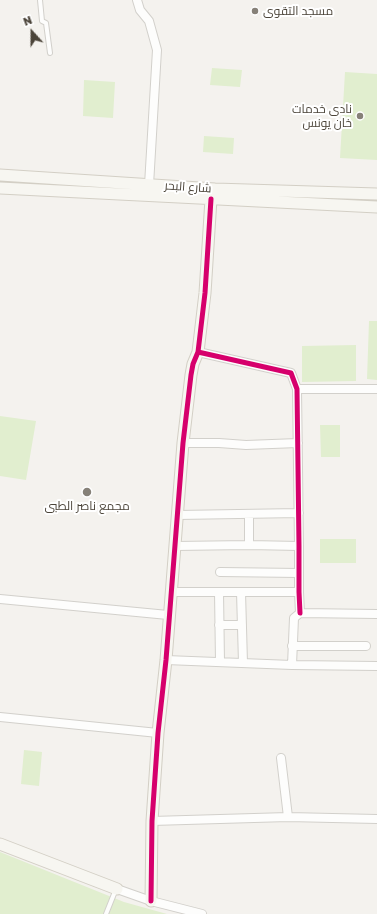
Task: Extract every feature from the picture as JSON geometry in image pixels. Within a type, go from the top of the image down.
[{"type":"street","points":[[137,0],[140,10],[149,21],[157,50],[149,185]]},
{"type":"street","name":"شارع البحر","points":[[0,175],[216,189],[377,194]]},
{"type":"street","name":"شارع البحر","points":[[0,188],[377,207]]},
{"type":"street","points":[[151,901],[152,821],[158,733],[166,660],[168,615],[178,515],[183,443],[191,375],[193,364],[198,352],[205,293],[211,199]]},
{"type":"street","points":[[198,352],[291,373],[297,389],[300,613]]},
{"type":"street","points":[[297,389],[377,389]]},
{"type":"street","points":[[183,443],[246,445],[298,443]]},
{"type":"street","points":[[178,515],[299,513]]},
{"type":"street","points":[[249,514],[249,545]]},
{"type":"street","points":[[175,546],[300,546]]},
{"type":"street","points":[[220,572],[299,573]]},
{"type":"street","points":[[171,592],[299,592]]},
{"type":"street","points":[[219,592],[220,662]]},
{"type":"street","points":[[241,592],[242,664]]},
{"type":"street","points":[[0,599],[168,615]]},
{"type":"street","points":[[292,665],[294,618],[300,613],[377,614]]},
{"type":"street","points":[[219,625],[242,625]]},
{"type":"street","points":[[292,646],[366,646]]},
{"type":"street","points":[[166,660],[242,664],[377,666]]},
{"type":"street","points":[[0,717],[158,733]]},
{"type":"street","points":[[281,758],[288,817]]},
{"type":"street","points":[[152,821],[288,817],[377,819]]},
{"type":"street","points":[[0,844],[116,889],[151,901],[202,914]]},
{"type":"lane","points":[[40,0],[42,21],[46,23],[50,53]]},
{"type":"lane","points":[[106,914],[116,889]]},
{"type":"green space","points":[[212,68],[242,70],[240,87],[210,85]]},
{"type":"green space","name":"نادى خدمات خان يونس","points":[[345,72],[377,74],[377,160],[340,158]]},
{"type":"green space","points":[[84,80],[115,82],[113,118],[83,116]]},
{"type":"green space","points":[[204,136],[234,138],[233,154],[203,152]]},
{"type":"green space","points":[[369,321],[377,321],[377,380],[367,379]]},
{"type":"green space","points":[[356,345],[356,381],[302,382],[302,346]]},
{"type":"green space","points":[[0,416],[36,421],[26,480],[0,476]]},
{"type":"green space","points":[[320,425],[340,425],[340,457],[321,457]]},
{"type":"green space","points":[[320,539],[356,539],[356,563],[320,563]]},
{"type":"green space","points":[[24,750],[42,752],[39,786],[21,784]]},
{"type":"green space","points":[[0,852],[124,902],[167,914],[0,914]]},
{"type":"cycle path","points":[[151,901],[152,821],[158,733],[166,660],[183,443],[191,375],[193,364],[198,352],[205,293],[211,199]]},
{"type":"cycle path","points":[[198,352],[291,373],[297,389],[300,613]]},
{"type":"place","name":"مسجد التقوى","points":[[255,11]]},
{"type":"place","name":"نادى خدمات خان يونس","points":[[360,116]]},
{"type":"place","name":"مجمع ناصر الطبى","points":[[87,492]]}]
